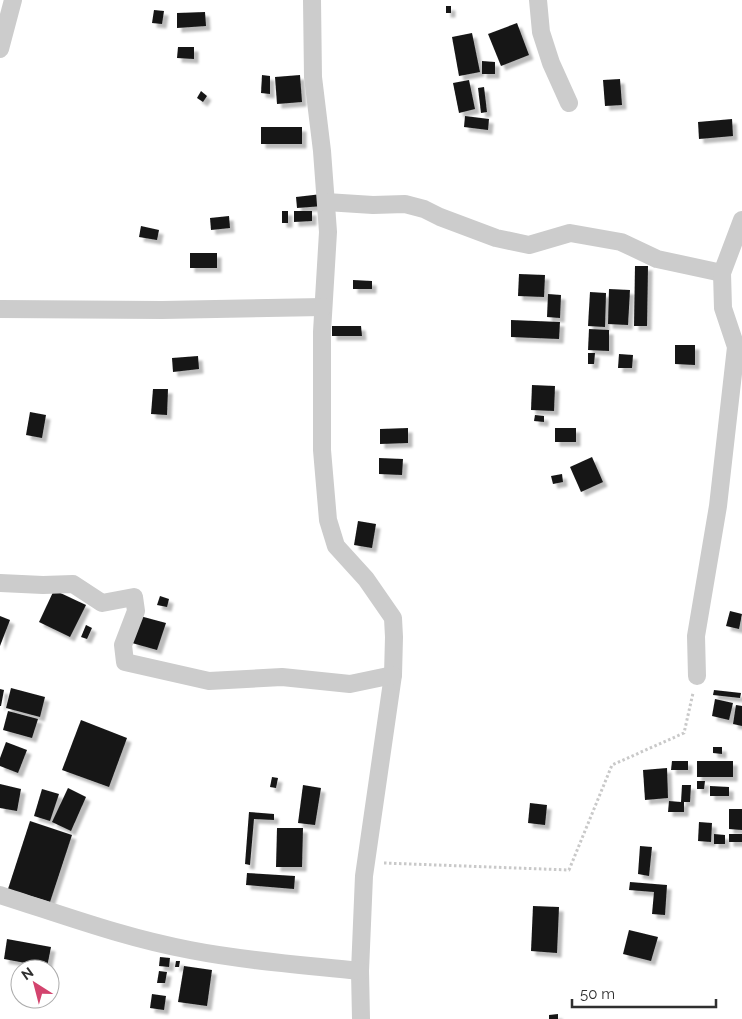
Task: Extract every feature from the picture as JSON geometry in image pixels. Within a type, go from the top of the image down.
[{"type":"street","points":[[0,49],[13,0]]},
{"type":"street","points":[[312,0],[313,77],[322,151],[328,232],[322,332],[322,450],[328,520],[336,546],[366,579],[393,618],[393,675],[364,876],[360,971],[361,1019]]},
{"type":"street","points":[[538,0],[541,32],[551,63],[569,103]]},
{"type":"street","points":[[326,202],[373,205],[405,204],[424,209],[440,218],[496,238],[529,245],[570,233],[620,242],[657,259],[722,272]]},
{"type":"street","points":[[697,676],[696,636],[719,496],[736,347],[723,308],[722,272],[742,220]]},
{"type":"street","points":[[0,309],[162,310],[323,307]]},
{"type":"street","points":[[0,583],[43,586],[73,584],[102,603],[134,597],[136,611],[123,645],[126,662],[209,681],[282,677],[350,684],[393,675]]},
{"type":"street","points":[[0,895],[123,934],[190,950],[263,961],[360,971]]},
{"type":"path","points":[[366,862],[569,870],[612,765],[684,733],[697,676]]},
{"type":"building","points":[[446,6],[451,6],[451,13],[446,13]]},
{"type":"building","points":[[154,10],[164,11],[162,24],[152,23]]},
{"type":"building","points":[[205,12],[206,26],[177,28],[177,13]]},
{"type":"building","points":[[517,23],[529,55],[501,66],[488,34]]},
{"type":"building","points":[[472,33],[480,72],[459,76],[452,37]]},
{"type":"building","points":[[178,47],[194,47],[194,59],[177,58]]},
{"type":"building","points":[[482,61],[495,62],[495,74],[482,74]]},
{"type":"building","points":[[262,75],[270,76],[270,94],[261,93]]},
{"type":"building","points":[[300,75],[302,102],[277,104],[275,77]]},
{"type":"building","points":[[620,79],[622,105],[605,106],[603,80]]},
{"type":"building","points":[[469,80],[475,109],[459,113],[453,83]]},
{"type":"building","points":[[484,87],[487,112],[481,113],[478,88]]},
{"type":"building","points":[[201,91],[207,96],[203,102],[197,98]]},
{"type":"building","points":[[465,116],[489,119],[488,130],[464,127]]},
{"type":"building","points":[[732,119],[733,136],[699,139],[698,122]]},
{"type":"building","points":[[261,127],[302,127],[302,144],[261,144]]},
{"type":"building","points":[[322,194],[323,206],[297,208],[296,197]]},
{"type":"building","points":[[282,211],[288,211],[288,223],[282,223]]},
{"type":"building","points":[[294,211],[312,211],[312,221],[294,222]]},
{"type":"building","points":[[229,216],[230,228],[211,230],[210,218]]},
{"type":"building","points":[[141,226],[159,230],[157,240],[139,237]]},
{"type":"building","points":[[190,253],[217,253],[217,268],[190,268]]},
{"type":"building","points":[[635,266],[648,266],[647,326],[634,326]]},
{"type":"building","points":[[519,274],[545,275],[544,297],[518,296]]},
{"type":"building","points":[[353,280],[372,281],[372,289],[353,289]]},
{"type":"building","points":[[609,289],[630,290],[628,325],[608,324]]},
{"type":"building","points":[[590,292],[606,293],[605,327],[588,326]]},
{"type":"building","points":[[548,294],[561,295],[560,318],[547,317]]},
{"type":"building","points":[[511,320],[560,322],[559,339],[511,337]]},
{"type":"building","points":[[332,326],[361,326],[362,336],[332,336]]},
{"type":"building","points":[[589,329],[609,330],[609,351],[588,350]]},
{"type":"building","points":[[675,345],[695,345],[695,365],[675,364]]},
{"type":"building","points":[[588,353],[595,353],[594,364],[588,364]]},
{"type":"building","points":[[619,354],[633,355],[632,368],[618,368]]},
{"type":"building","points":[[198,356],[199,369],[173,372],[172,358]]},
{"type":"building","points":[[532,385],[555,386],[554,411],[531,410]]},
{"type":"building","points":[[153,389],[168,389],[167,415],[151,414]]},
{"type":"building","points":[[30,412],[46,415],[42,438],[26,435]]},
{"type":"building","points":[[535,415],[544,416],[544,422],[534,421]]},
{"type":"building","points":[[408,428],[408,443],[380,444],[380,429]]},
{"type":"building","points":[[555,428],[576,428],[576,442],[555,442]]},
{"type":"building","points":[[592,457],[603,482],[581,492],[570,467]]},
{"type":"building","points":[[379,458],[403,459],[402,475],[379,474]]},
{"type":"building","points":[[562,474],[563,482],[553,484],[551,476]]},
{"type":"building","points":[[358,521],[376,524],[372,548],[354,545]]},
{"type":"building","points":[[54,590],[86,605],[70,637],[39,622]]},
{"type":"building","points":[[160,596],[169,599],[167,607],[157,605]]},
{"type":"building","points":[[730,611],[742,614],[739,629],[726,626]]},
{"type":"building","points":[[0,616],[10,620],[0,646]]},
{"type":"building","points":[[140,616],[166,623],[157,650],[132,643]]},
{"type":"building","points":[[86,625],[92,628],[87,639],[81,637]]},
{"type":"building","points":[[11,688],[45,697],[40,717],[6,708]]},
{"type":"building","points":[[0,689],[4,690],[1,706],[0,706]]},
{"type":"building","points":[[714,690],[741,693],[740,698],[713,695]]},
{"type":"building","points":[[715,699],[733,703],[729,720],[712,716]]},
{"type":"building","points":[[736,705],[742,706],[742,726],[733,724]]},
{"type":"building","points":[[8,711],[38,719],[32,738],[3,730]]},
{"type":"building","points":[[81,720],[127,738],[109,787],[62,770]]},
{"type":"building","points":[[6,742],[27,750],[18,773],[0,766],[0,758]]},
{"type":"building","points":[[713,747],[722,747],[722,754],[713,753]]},
{"type":"building","points":[[672,761],[688,761],[688,770],[671,770]]},
{"type":"building","points":[[697,761],[733,761],[733,777],[697,777]]},
{"type":"building","points":[[667,768],[668,798],[645,800],[643,770]]},
{"type":"building","points":[[272,777],[278,778],[276,788],[270,787]]},
{"type":"building","points":[[697,781],[705,781],[704,789],[697,789]]},
{"type":"building","points":[[0,784],[21,789],[17,811],[0,808]]},
{"type":"building","points":[[303,785],[321,788],[315,825],[298,823]]},
{"type":"building","points":[[682,785],[691,785],[690,802],[684,802],[684,812],[668,812],[669,801],[681,802]]},
{"type":"building","points":[[710,786],[729,787],[729,796],[710,796]]},
{"type":"building","points":[[68,788],[86,797],[71,831],[52,822]]},
{"type":"building","points":[[42,789],[59,794],[50,821],[34,816]]},
{"type":"building","points":[[530,803],[547,805],[545,825],[528,823]]},
{"type":"building","points":[[729,809],[742,809],[742,830],[729,829]]},
{"type":"building","points":[[249,812],[274,814],[274,820],[254,819],[250,865],[245,864]]},
{"type":"building","points":[[30,821],[72,835],[50,902],[8,889]]},
{"type":"building","points":[[699,822],[712,823],[711,842],[698,841]]},
{"type":"building","points":[[277,828],[303,828],[302,867],[276,867]]},
{"type":"building","points":[[714,834],[725,835],[725,844],[714,844]]},
{"type":"building","points":[[729,834],[742,834],[742,842],[729,842]]},
{"type":"building","points":[[640,846],[652,847],[649,876],[638,874]]},
{"type":"building","points":[[247,873],[295,876],[294,889],[246,885]]},
{"type":"building","points":[[630,882],[667,885],[665,915],[652,914],[654,892],[629,890]]},
{"type":"building","points":[[533,906],[559,907],[557,953],[531,951]]},
{"type":"building","points":[[629,930],[658,937],[651,961],[623,954]]},
{"type":"building","points":[[7,939],[51,947],[49,959],[4,959]]},
{"type":"building","points":[[160,957],[170,958],[169,967],[159,966]]},
{"type":"building","points":[[176,961],[180,961],[179,967],[175,967]]},
{"type":"building","points":[[184,966],[212,970],[207,1006],[178,1002]]},
{"type":"building","points":[[159,971],[167,972],[165,983],[157,983]]},
{"type":"building","points":[[152,994],[166,996],[164,1010],[150,1008]]},
{"type":"building","points":[[558,1014],[558,1019],[549,1019],[549,1015]]}]
